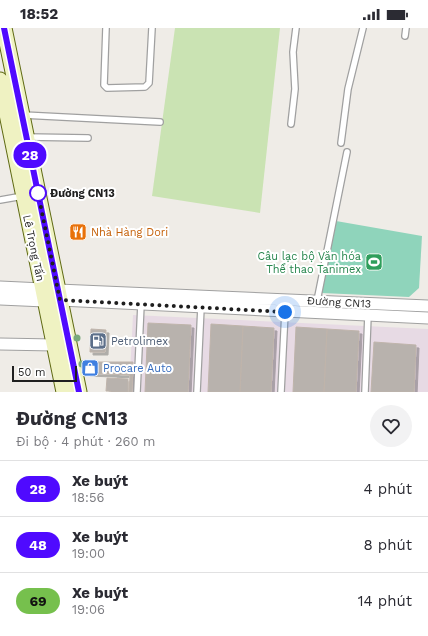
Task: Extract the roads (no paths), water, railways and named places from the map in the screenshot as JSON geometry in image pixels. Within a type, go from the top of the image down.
[{"type":"main road","name":"Lê Trọng Tấn","points":[[4,28],[27,137],[52,295],[54,346],[64,392]]},
{"type":"main road","name":"Lê Trọng Tấn","points":[[0,80],[24,196],[79,392]]},
{"type":"street","name":"Đường CN13","points":[[0,288],[141,304],[317,302],[428,306]]},
{"type":"street","name":"Đường CN13","points":[[0,298],[52,295],[208,304],[285,312],[428,318]]},
{"type":"street","points":[[0,344],[54,346]]},
{"type":"lane","points":[[106,28],[104,85],[107,88],[145,87],[149,83],[152,28]]},
{"type":"lane","points":[[291,124],[295,89],[293,52],[296,28]]},
{"type":"lane","points":[[341,143],[348,89],[363,28]]},
{"type":"lane","points":[[405,36],[406,28]]},
{"type":"lane","points":[[23,115],[160,122]]},
{"type":"lane","points":[[27,137],[88,138]]},
{"type":"lane","points":[[317,302],[347,152]]},
{"type":"lane","points":[[0,200],[24,196]]},
{"type":"lane","points":[[137,392],[141,304]]},
{"type":"lane","points":[[197,392],[208,304]]},
{"type":"lane","points":[[281,392],[285,312]]},
{"type":"lane","points":[[365,392],[368,315]]},
{"type":"place","name":"Đường CN13","points":[[38,193]]},
{"type":"place","name":"Nhà Hàng Dori","points":[[78,232]]},
{"type":"place","name":"Câu lạc bộ Văn hóa Thể thao Tanimex","points":[[374,262]]},
{"type":"place","name":"Petrolimex","points":[[98,341]]},
{"type":"place","name":"Procare Auto","points":[[90,368]]}]
